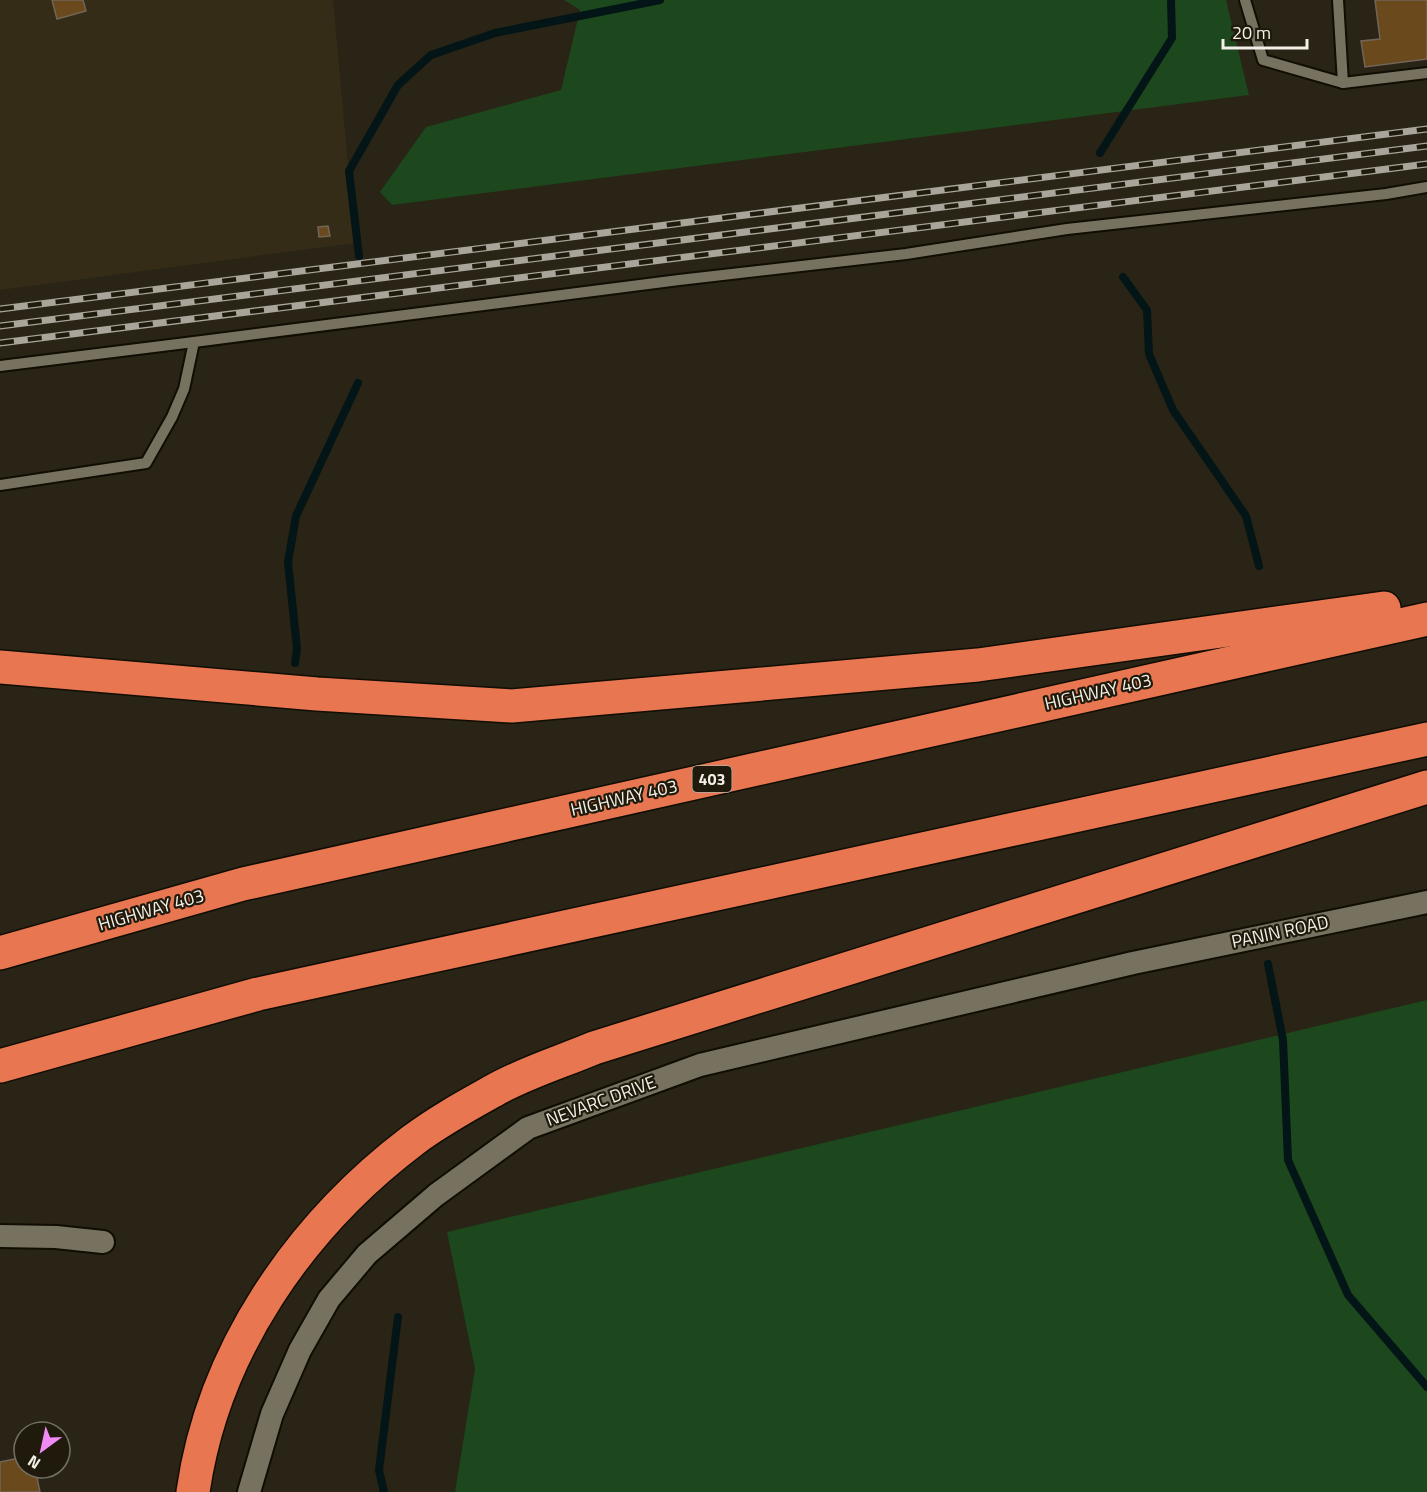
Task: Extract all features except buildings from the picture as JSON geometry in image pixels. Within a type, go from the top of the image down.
[{"type":"highway","points":[[0,667],[317,694],[512,706],[978,665],[1427,602]]},
{"type":"highway","name":"HIGHWAY 403","points":[[0,953],[243,884],[1427,619]]},
{"type":"highway","points":[[0,1066],[258,994],[1427,739]]},
{"type":"highway","points":[[193,1492],[197,1462],[232,1359],[271,1288],[298,1252],[363,1182],[412,1140],[496,1089],[594,1048],[1427,787]]},
{"type":"street","name":"PANIN ROAD","points":[[1133,963],[1427,902]]},
{"type":"street","name":"NEVARC DRIVE","points":[[249,1492],[272,1414],[300,1350],[329,1299],[367,1254],[436,1195],[528,1128],[700,1065],[1133,963]]},
{"type":"street","points":[[0,1236],[56,1237],[103,1242]]},
{"type":"lane","points":[[1245,0],[1263,60],[1343,83],[1427,73]]},
{"type":"lane","points":[[1338,0],[1343,83]]},
{"type":"lane","points":[[0,366],[680,280],[906,254],[1066,229],[1386,194],[1427,187]]},
{"type":"lane","points":[[0,485],[146,463],[172,417],[184,389],[194,342]]},
{"type":"shaded area","points":[[0,0],[333,0],[355,243],[0,290]]},
{"type":"green space","points":[[564,0],[1226,0],[1249,95],[392,205],[380,192],[426,127],[561,90],[580,10]]},
{"type":"green space","points":[[1427,1000],[1427,1492],[455,1492],[475,1369],[447,1232]]},
{"type":"waterway","points":[[359,256],[349,171],[398,85],[431,55],[495,33],[660,0]]},
{"type":"waterway","points":[[1100,153],[1172,38],[1171,0]]},
{"type":"waterway","points":[[1123,277],[1147,310],[1149,354],[1173,410],[1246,516],[1259,566]]},
{"type":"waterway","points":[[295,663],[297,649],[288,562],[296,516],[358,383]]},
{"type":"waterway","points":[[1268,964],[1283,1040],[1288,1160],[1348,1295],[1427,1387]]},
{"type":"waterway","points":[[384,1492],[379,1470],[398,1317]]},
{"type":"railway","points":[[0,309],[1427,129]]},
{"type":"railway","points":[[0,326],[1427,146]]},
{"type":"railway","points":[[0,343],[1427,164]]}]
